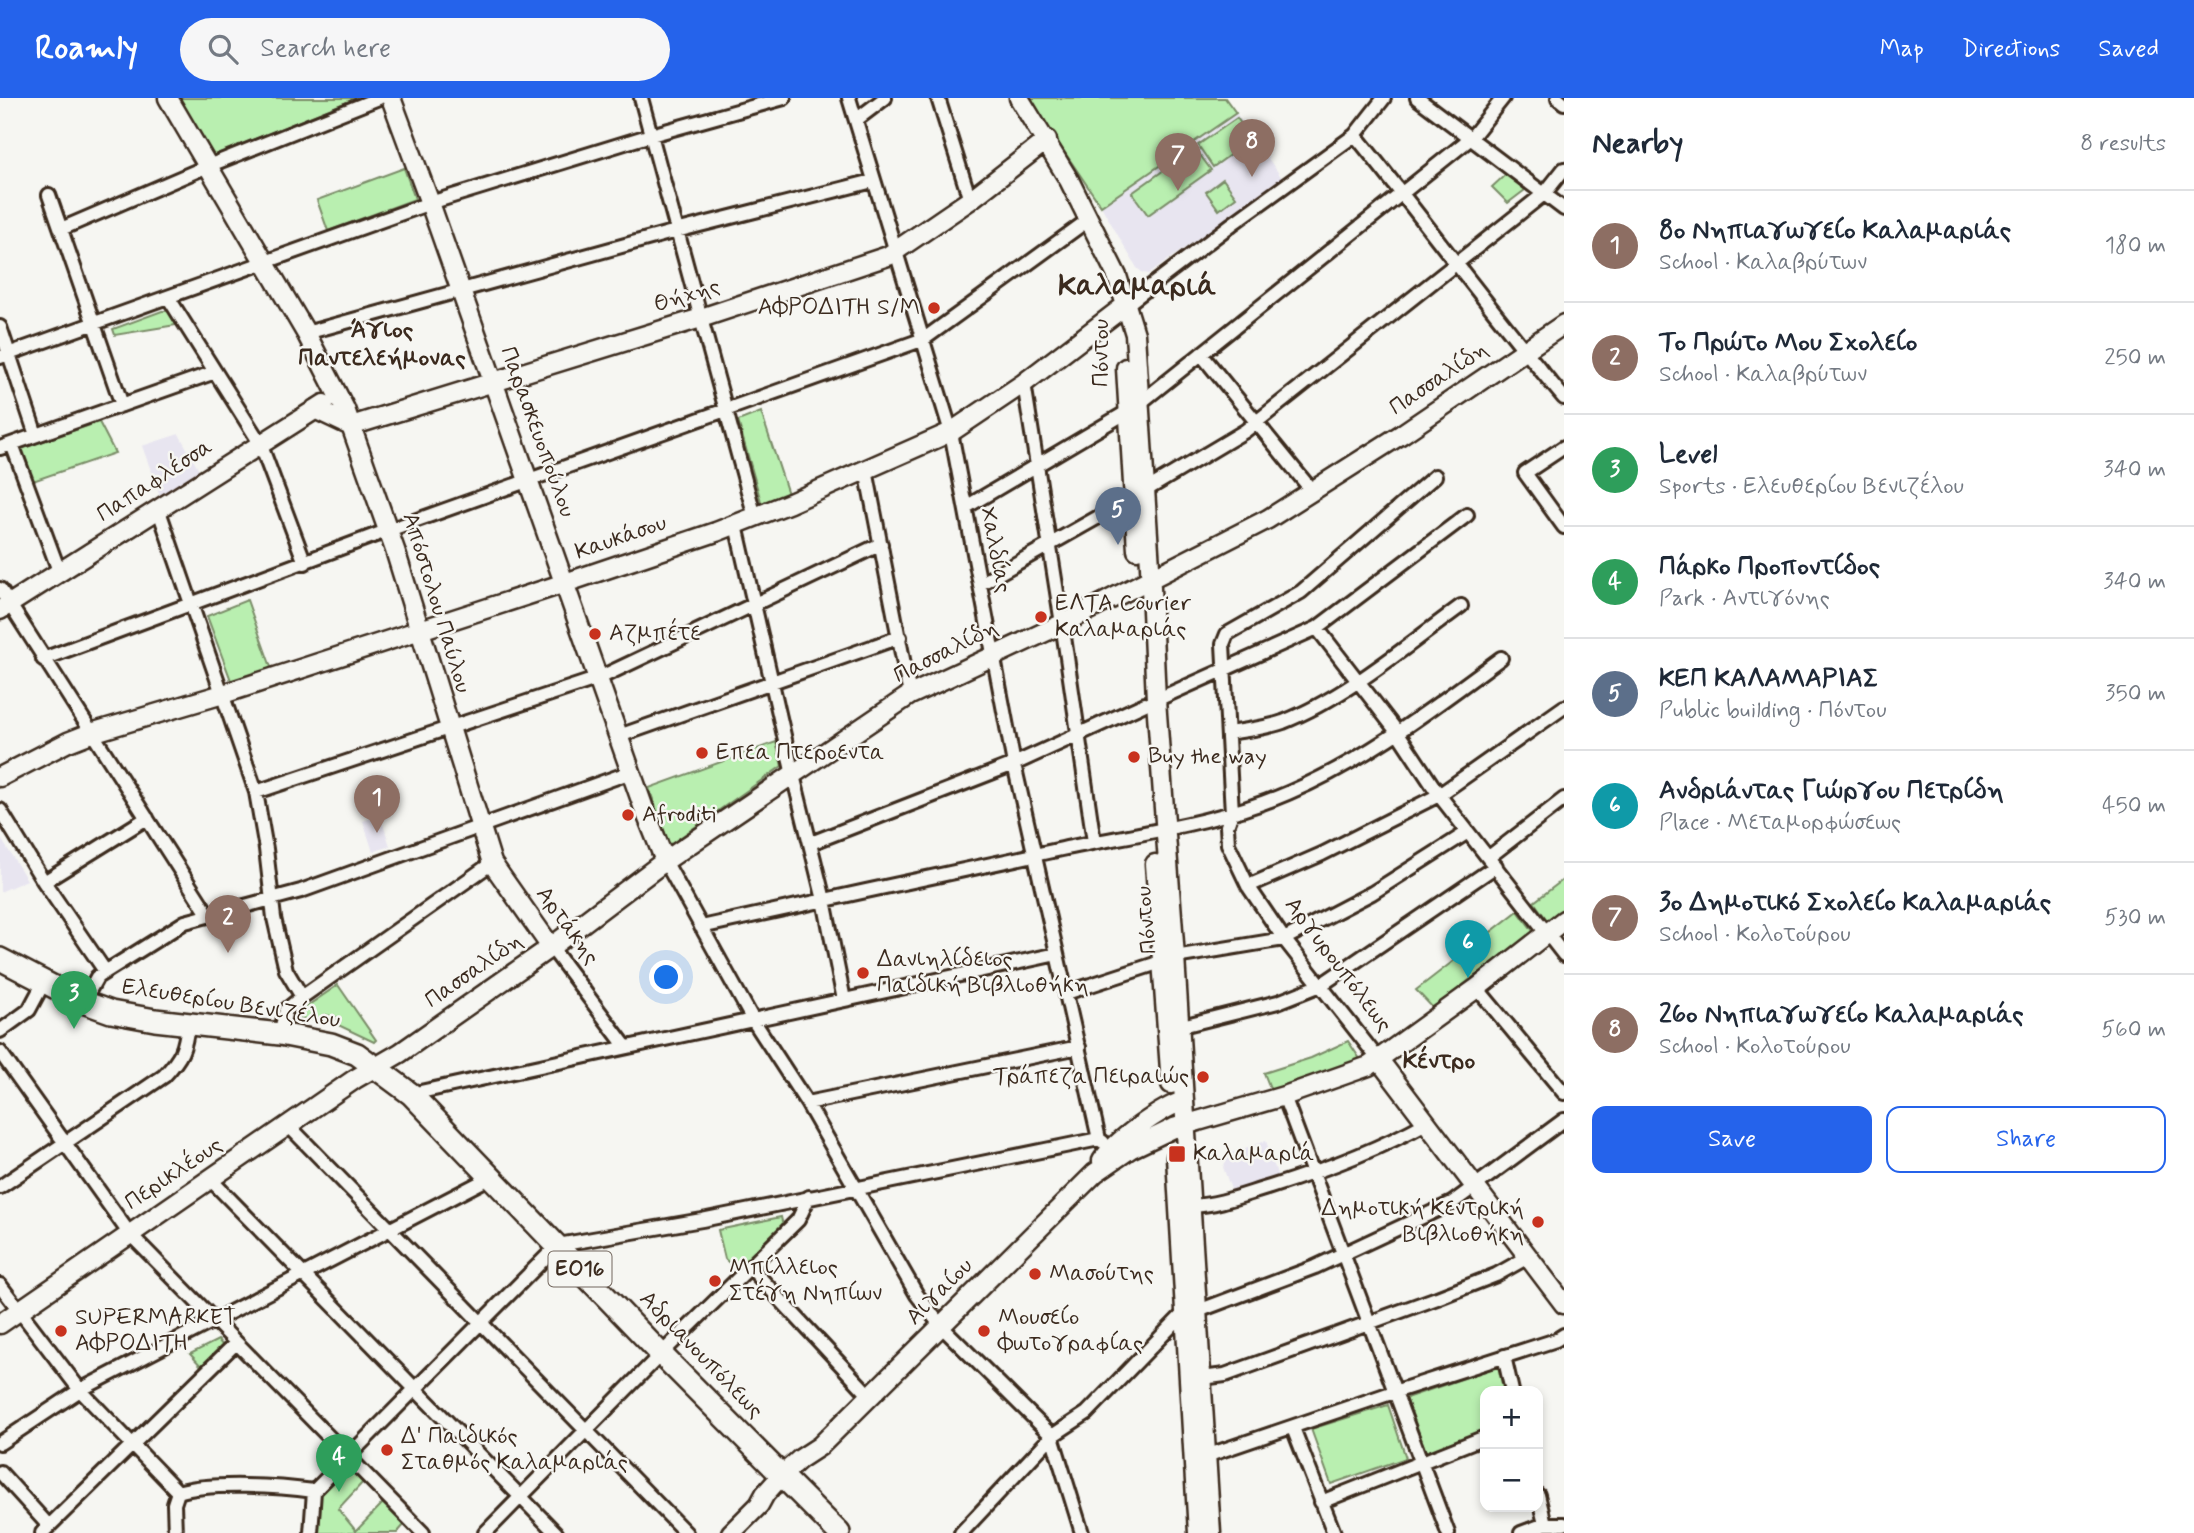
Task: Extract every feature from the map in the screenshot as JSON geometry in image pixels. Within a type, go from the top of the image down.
[{"type":"main road","name":"Απόστολου Παύλου","points":[[169,98],[306,332],[352,426],[389,530],[480,827]]},
{"type":"main road","name":"Παρασκευοπούλου","points":[[391,98],[665,861]]},
{"type":"main road","name":"Πόντου","points":[[1019,98],[1047,141],[1117,276],[1126,305],[1124,335],[1140,493],[1200,1458],[1211,1533]]},
{"type":"main road","name":"Θήχης","points":[[352,426],[701,318],[888,256],[970,200],[1047,141]]},
{"type":"main road","name":"Καυκάσου","points":[[0,777],[91,733],[223,694],[736,525],[951,432],[1024,383],[1126,305]]},
{"type":"main road","name":"Πασσαλίδη","points":[[377,1066],[400,1053],[551,947],[665,861],[910,695],[1062,624],[1268,519],[1313,492],[1564,324]]},
{"type":"main road","name":"Παπαφλέσσα","points":[[3,601],[59,571],[314,409],[339,396]]},
{"type":"main road","points":[[314,409],[352,426]]},
{"type":"main road","name":"Αρτάκης","points":[[480,827],[492,863],[551,947]]},
{"type":"main road","name":"Αιγαίου","points":[[1110,1148],[1137,1145],[1180,1127],[1357,1071],[1379,1060],[1478,988],[1564,920]]},
{"type":"main road","name":"Ελευθερίου Βενιζέλου","points":[[0,959],[83,1002],[120,1014],[280,1034],[331,1044],[357,1054],[377,1066]]},
{"type":"main road","name":"Πόντου","points":[[1168,959],[1178,1027],[1178,1103]]},
{"type":"main road","name":"Αργυρουπόλεως","points":[[1379,1060],[1564,1304]]},
{"type":"main road","name":"Αδριανουπόλεως","points":[[377,1066],[411,1094],[493,1176],[661,1354],[839,1533]]},
{"type":"main road","name":"Περικλέους","points":[[0,1324],[129,1233],[377,1066]]},
{"type":"main road","name":"Αιγαίου","points":[[731,1533],[760,1505],[771,1500],[786,1479],[807,1466],[820,1446],[1095,1173],[1110,1148],[1178,1103]]},
{"type":"main road","name":"Πόντου","points":[[1180,1127],[1191,1206],[1191,1312],[1202,1378],[1198,1533]]},
{"type":"street","points":[[61,229],[208,166],[379,98]]},
{"type":"street","points":[[641,98],[755,517]]},
{"type":"street","points":[[5,355],[430,203],[650,135],[783,98]]},
{"type":"street","name":"Χαλδίας","points":[[849,98],[951,432],[1014,764],[1034,855],[1079,1047],[1110,1148]]},
{"type":"street","points":[[856,120],[885,98]]},
{"type":"street","points":[[938,98],[970,200]]},
{"type":"street","points":[[1126,305],[1355,135],[1384,98]]},
{"type":"street","points":[[1417,98],[1564,209]]},
{"type":"street","points":[[965,507],[1133,407],[1471,138],[1503,98]]},
{"type":"street","points":[[1558,98],[1564,103]]},
{"type":"street","points":[[1355,135],[1564,398]]},
{"type":"street","points":[[980,584],[1140,493],[1257,422],[1545,193],[1564,169]]},
{"type":"street","points":[[306,332],[676,231],[873,181]]},
{"type":"street","points":[[49,195],[122,405]]},
{"type":"street","points":[[43,659],[389,530],[924,339],[1088,220]]},
{"type":"street","points":[[168,297],[260,443],[305,562]]},
{"type":"street","points":[[0,327],[5,355],[36,435]]},
{"type":"street","points":[[1201,354],[1313,492]]},
{"type":"street","points":[[59,571],[6,446],[215,372]]},
{"type":"street","points":[[1024,383],[1094,842]]},
{"type":"street","points":[[1564,447],[1525,473],[1564,527]]},
{"type":"street","points":[[866,470],[910,695]]},
{"type":"street","name":"Αργυρουπόλεως","points":[[1379,1060],[1284,939],[1248,886],[1228,844],[1227,826],[1232,813],[1223,644],[1227,634],[1301,592],[1435,476]]},
{"type":"street","points":[[158,508],[256,792],[286,970],[302,997]]},
{"type":"street","points":[[811,843],[1014,764],[1317,628],[1467,515]]},
{"type":"street","points":[[736,525],[824,900],[844,1000]]},
{"type":"street","points":[[256,792],[599,678],[881,544]]},
{"type":"street","points":[[3,601],[208,914]]},
{"type":"street","points":[[1229,733],[1282,722],[1358,681],[1461,606]]},
{"type":"street","points":[[1317,628],[1398,733],[1439,795],[1564,955]]},
{"type":"street","points":[[619,736],[900,636]]},
{"type":"street","points":[[701,927],[1232,813],[1332,773],[1398,733],[1501,658]]},
{"type":"street","points":[[1248,886],[1322,854],[1439,795],[1564,707]]},
{"type":"street","points":[[83,1002],[94,980],[105,971],[174,928],[208,914],[301,891],[631,772]]},
{"type":"street","points":[[1178,1027],[1278,1002],[1321,985],[1492,861],[1564,799]]},
{"type":"street","points":[[0,810],[44,882],[105,971]]},
{"type":"street","points":[[44,882],[147,818]]},
{"type":"street","points":[[1066,993],[1168,959],[1284,939],[1372,893],[1468,832]]},
{"type":"street","points":[[665,861],[753,1020],[807,1103],[917,1295],[941,1326],[1052,1436],[1082,1533]]},
{"type":"street","points":[[280,1034],[286,1010],[302,997],[492,863]]},
{"type":"street","name":"Αρτάκης","points":[[551,947],[626,1047]]},
{"type":"street","points":[[411,1094],[1057,954]]},
{"type":"street","points":[[0,1031],[29,1010],[44,982]]},
{"type":"street","points":[[1478,988],[1563,1090]]},
{"type":"street","points":[[0,1187],[164,1076],[186,1047],[188,1024]]},
{"type":"street","points":[[807,1103],[1079,1047]]},
{"type":"street","points":[[0,1052],[129,1233],[423,1533]]},
{"type":"street","points":[[1284,1096],[1448,1533]]},
{"type":"street","points":[[961,1533],[1052,1436],[1087,1413],[1191,1312],[1343,1255],[1452,1203],[1564,1120]]},
{"type":"street","points":[[1191,1206],[1212,1205],[1313,1173],[1391,1142],[1426,1123]]},
{"type":"street","points":[[288,1125],[686,1533]]},
{"type":"street","points":[[311,1533],[314,1491],[558,1245],[702,1220],[855,1187],[1110,1148]]},
{"type":"street","points":[[0,1443],[80,1390],[493,1176]]},
{"type":"street","points":[[211,1180],[556,1533]]},
{"type":"street","points":[[485,1533],[661,1354],[798,1220],[809,1197]]},
{"type":"street","points":[[1202,1378],[1225,1375],[1496,1275],[1528,1257]]},
{"type":"street","points":[[750,1267],[870,1396]]},
{"type":"street","points":[[0,1285],[80,1390],[178,1492]]},
{"type":"street","points":[[1200,1458],[1556,1340],[1564,1335]]},
{"type":"street","points":[[0,1472],[46,1530],[236,1342]]},
{"type":"street","points":[[1504,1356],[1511,1386]]},
{"type":"street","points":[[1293,1428],[1334,1533]]},
{"type":"street","points":[[1321,1502],[1480,1439]]},
{"type":"street","points":[[178,1492],[195,1486],[296,1488],[314,1491]]},
{"type":"street","points":[[175,1533],[174,1504],[178,1492]]},
{"type":"street","points":[[1542,1512],[1545,1524]]},
{"type":"street","points":[[1521,1533],[1545,1524],[1564,1524]]},
{"type":"shaded area","points":[[1236,113],[1282,178],[1149,274],[1143,273],[1137,268],[1101,206]]},
{"type":"shaded area","points":[[179,434],[202,476],[162,501],[142,446]]},
{"type":"shaded area","points":[[380,815],[390,846],[373,852],[363,821]]},
{"type":"shaded area","points":[[0,837],[27,880],[0,892]]},
{"type":"shaded area","points":[[1266,1141],[1278,1177],[1232,1192],[1223,1167],[1230,1153]]},
{"type":"green space","points":[[177,98],[357,98],[210,157]]},
{"type":"green space","points":[[1028,98],[1225,98],[1236,113],[1101,206]]},
{"type":"green space","points":[[1237,118],[1252,139],[1213,167],[1198,145]]},
{"type":"green space","points":[[1195,148],[1211,170],[1148,215],[1132,193]]},
{"type":"green space","points":[[404,168],[415,199],[328,231],[317,200]]},
{"type":"green space","points":[[1506,174],[1525,190],[1508,203],[1492,187]]},
{"type":"green space","points":[[1223,179],[1236,197],[1219,210],[1206,192]]},
{"type":"green space","points":[[168,311],[176,325],[115,335],[113,329]]},
{"type":"green space","points":[[761,412],[788,494],[762,505],[738,421]]},
{"type":"green space","points":[[99,422],[115,453],[30,482],[20,449]]},
{"type":"green space","points":[[247,600],[272,670],[232,683],[207,616]]},
{"type":"green space","points":[[776,742],[782,766],[671,844],[668,842],[649,788]]},
{"type":"green space","points":[[1564,879],[1564,914],[1550,924],[1534,902]]},
{"type":"green space","points":[[1518,911],[1536,935],[1433,1008],[1416,990]]},
{"type":"green space","points":[[338,985],[376,1040],[374,1042],[336,1024],[337,1017],[324,1015],[323,1021],[297,1018],[297,1013]]},
{"type":"green space","points":[[1348,1041],[1362,1062],[1272,1093],[1264,1073],[1311,1058]]},
{"type":"green space","points":[[781,1217],[784,1230],[740,1273],[725,1259],[718,1230]]},
{"type":"green space","points":[[218,1340],[224,1347],[203,1368],[190,1354]]},
{"type":"green space","points":[[1499,1366],[1505,1386],[1480,1386],[1480,1435],[1427,1455],[1406,1398]]},
{"type":"green space","points":[[1388,1405],[1406,1458],[1331,1484],[1311,1429]]},
{"type":"green space","points":[[348,1465],[364,1481],[338,1509],[356,1531],[383,1503],[405,1524],[397,1533],[318,1533],[316,1497]]},
{"type":"place","name":"26ο Νηπιαγωγείο Καλαμαριάς","points":[[1252,177]]},
{"type":"place","name":"3ο Δημοτικό Σχολείο Καλαμαριάς","points":[[1178,191]]},
{"type":"place","name":"ΑΦΡΟΔΙΤΗ S/M","points":[[934,308]]},
{"type":"place","name":"ΚΕΠ ΚΑΛΑΜΑΡΙΑΣ","points":[[1118,545]]},
{"type":"place","name":"ΕΛΤΑ Courier Καλαμαριάς","points":[[1041,617]]},
{"type":"place","name":"Αζμπέτε","points":[[595,634]]},
{"type":"place","name":"Επεα Πτεροεντα","points":[[702,753]]},
{"type":"place","name":"Buy the way","points":[[1134,757]]},
{"type":"place","name":"Afroditi","points":[[628,815]]},
{"type":"place","name":"8ο Νηπιαγωγείο Καλαμαριάς","points":[[377,833]]},
{"type":"place","name":"Το Πρώτο Μου Σχολείο","points":[[228,953]]},
{"type":"place","name":"Δανιηλίδειος Παιδική Βιβλιοθήκη","points":[[863,973]]},
{"type":"place","name":"Ανδριάντας Γιώργου Πετρίδη","points":[[1468,978]]},
{"type":"place","name":"Level","points":[[74,1029]]},
{"type":"place","name":"Τράπεζα Πειραιώς","points":[[1203,1077]]},
{"type":"place","name":"Καλαμαριά","points":[[1177,1154]]},
{"type":"place","name":"Δημοτική Κεντρική Βιβλιοθήκη","points":[[1538,1222]]},
{"type":"place","name":"Μασούτης","points":[[1035,1274]]},
{"type":"place","name":"Μπίλλειος Στέγη Νηπίων","points":[[715,1281]]},
{"type":"place","name":"SUPERMARKET ΑΦΡΟΔΙΤΗ","points":[[61,1331]]},
{"type":"place","name":"Μουσείο Φωτογραφίας","points":[[984,1331]]},
{"type":"place","name":"Δ' Παιδικός Σταθμός Καλαμαριάς","points":[[387,1450]]},
{"type":"place","name":"Πάρκο Προποντίδος","points":[[339,1492]]},
{"type":"district","name":"Καλαμαριά","points":[[1137,286]]},
{"type":"district","name":"Άγιος Παντελεήμονας","points":[[382,344]]},
{"type":"district","name":"Κέντρο","points":[[1439,1061]]}]
